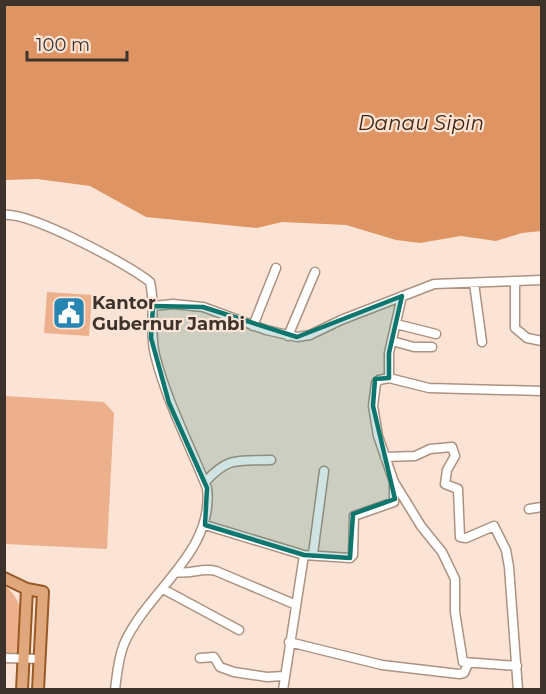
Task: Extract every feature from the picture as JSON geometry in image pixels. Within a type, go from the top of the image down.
[{"type":"main road","points":[[4,578],[27,589],[44,592],[38,690]]},
{"type":"main road","points":[[22,690],[27,589]]},
{"type":"street","points":[[4,215],[41,226],[127,265],[150,282],[153,306],[152,338],[169,403],[205,482],[209,501],[205,525],[176,572],[124,643],[115,690]]},
{"type":"street","points":[[253,326],[276,268]]},
{"type":"street","points":[[288,336],[315,272]]},
{"type":"street","points":[[153,306],[173,304],[203,307],[253,326],[288,336],[310,335],[341,320],[434,284],[515,283],[542,280]]},
{"type":"street","points":[[515,283],[515,328],[527,338],[542,341]]},
{"type":"street","points":[[474,284],[482,342]]},
{"type":"street","points":[[389,378],[387,369],[402,296]]},
{"type":"street","points":[[396,324],[436,334]]},
{"type":"street","points":[[392,341],[414,347],[432,347]]},
{"type":"street","points":[[517,666],[468,664],[462,658],[455,612],[456,584],[451,568],[394,482],[378,436],[373,406],[376,383],[389,378],[429,388],[542,391]]},
{"type":"street","points":[[385,457],[415,456],[430,449],[452,447],[455,456],[445,477],[446,486],[458,489],[459,537],[466,538],[494,526],[506,550],[518,690]]},
{"type":"street","points":[[205,482],[226,463],[272,460]]},
{"type":"street","points":[[283,690],[294,604],[308,554],[324,471]]},
{"type":"street","points":[[205,525],[308,554],[350,558],[353,555],[354,516],[394,502],[394,482]]},
{"type":"street","points":[[529,509],[542,507]]},
{"type":"street","points":[[176,572],[187,574],[203,569],[216,571],[294,604]]},
{"type":"street","points":[[163,589],[239,630]]},
{"type":"street","points":[[290,642],[411,670],[462,674],[468,664]]},
{"type":"street","points":[[200,658],[214,657],[220,667],[242,675],[284,676]]},
{"type":"street","points":[[4,658],[40,659]]},
{"type":"highlighted area","points":[[402,296],[389,353],[389,378],[375,379],[373,406],[395,499],[353,514],[350,558],[304,555],[205,525],[207,488],[169,403],[151,338],[153,306],[203,307],[297,337]]},
{"type":"shaded area","points":[[47,292],[92,295],[89,336],[44,333]]},
{"type":"shaded area","points":[[5,396],[104,402],[114,413],[107,549],[5,544]]},
{"type":"shaded area","points":[[4,585],[12,592],[20,608],[19,655],[5,654]]},
{"type":"water","name":"Danau Sipin","points":[[5,4],[541,5],[541,231],[522,233],[496,241],[461,236],[420,243],[396,240],[346,225],[282,222],[257,228],[146,217],[90,186],[37,179],[6,180]]},
{"type":"place","name":"Kantor Gubernur Jambi","points":[[69,313]]}]
